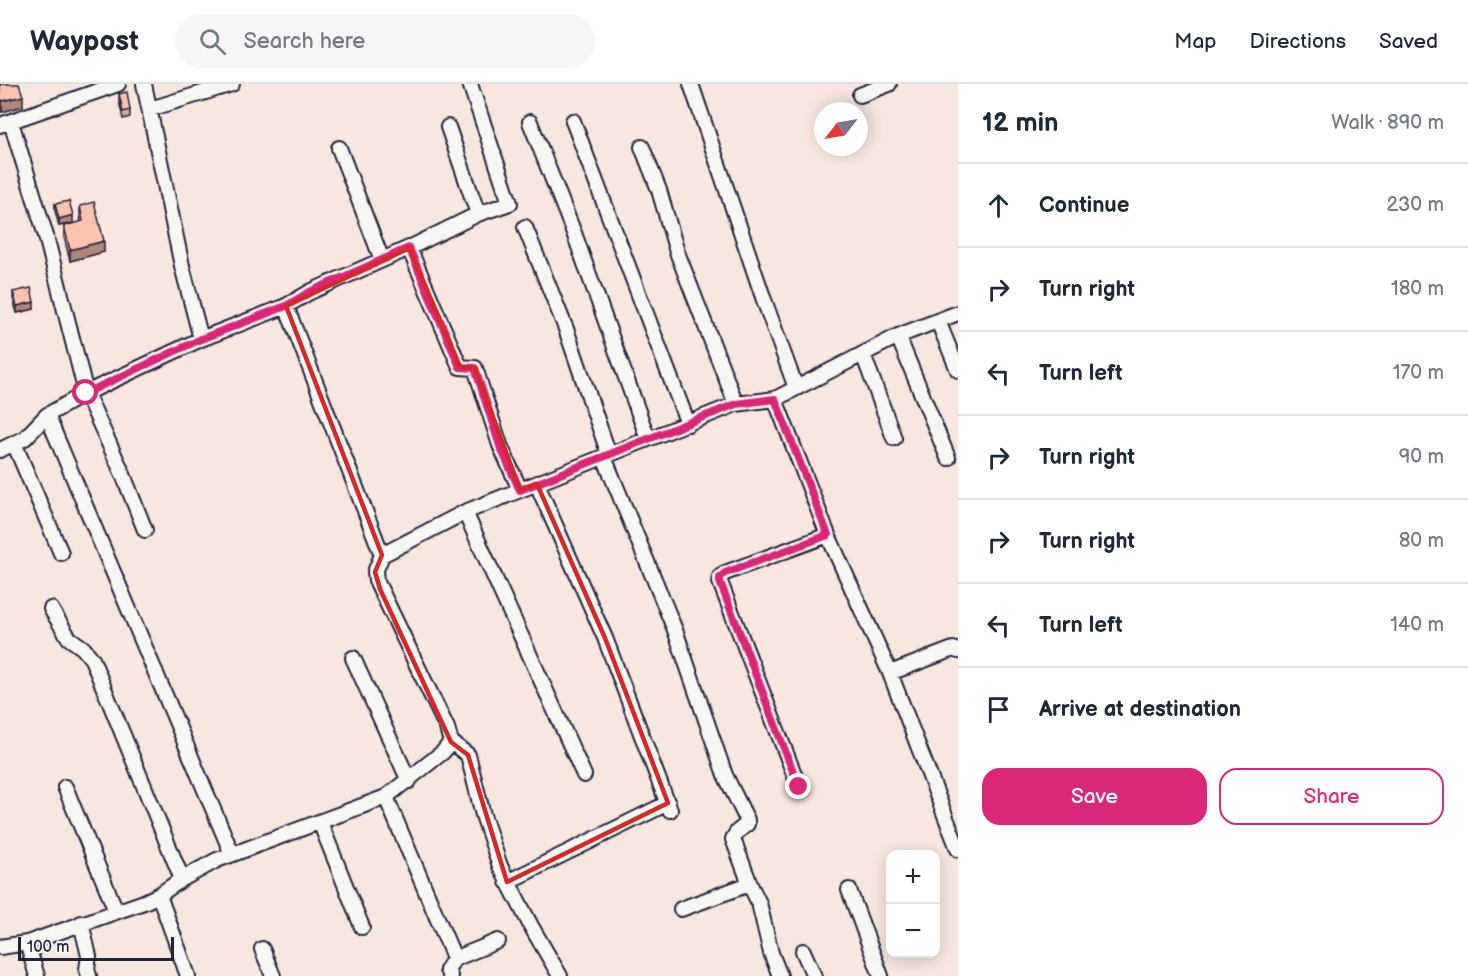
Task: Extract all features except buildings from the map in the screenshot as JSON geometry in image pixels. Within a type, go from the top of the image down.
[{"type":"street","points":[[117,84],[6,124],[46,236],[86,393],[122,472],[145,530]]},
{"type":"street","points":[[144,84],[182,266],[201,339]]},
{"type":"street","points":[[150,109],[232,84]]},
{"type":"street","points":[[0,450],[33,431],[47,415],[86,393],[201,339],[286,306],[310,292],[382,261],[478,214],[510,203],[470,84]]},
{"type":"street","points":[[691,84],[796,388]]},
{"type":"street","points":[[861,95],[888,84]]},
{"type":"street","points":[[573,121],[688,424]]},
{"type":"street","points":[[530,122],[578,243],[648,439]]},
{"type":"street","points":[[448,127],[478,214]]},
{"type":"street","points":[[642,147],[659,190],[677,252],[736,404]]},
{"type":"street","points":[[339,148],[382,261]]},
{"type":"street","points":[[525,227],[566,329],[607,456],[675,630],[725,775],[747,820],[747,824],[737,832],[734,839],[759,903],[771,953],[780,976]]},
{"type":"street","points":[[409,248],[460,367],[475,368],[500,446],[520,490]]},
{"type":"street","points":[[286,306],[382,555]]},
{"type":"street","points":[[560,976],[507,882],[483,815],[468,755],[451,742],[438,709],[380,590],[375,572],[382,555],[465,512],[736,404],[775,399],[898,336],[958,313]]},
{"type":"street","points":[[938,321],[958,370]]},
{"type":"street","points":[[898,336],[948,458]]},
{"type":"street","points":[[863,354],[894,438]]},
{"type":"street","points":[[775,399],[828,535],[890,673],[958,849]]},
{"type":"street","points":[[47,415],[232,854]]},
{"type":"street","points":[[14,443],[61,554]]},
{"type":"street","points":[[507,882],[669,806],[605,638],[537,484]]},
{"type":"street","points":[[465,512],[584,775]]},
{"type":"street","points":[[799,787],[720,577],[725,573],[828,535]]},
{"type":"street","points":[[51,609],[69,638],[83,648],[92,659],[182,879]]},
{"type":"street","points":[[890,673],[953,649],[958,651]]},
{"type":"street","points":[[353,658],[409,781]]},
{"type":"street","points":[[0,947],[27,943],[159,895],[204,866],[386,797],[447,749],[451,742]]},
{"type":"street","points":[[65,787],[116,911]]},
{"type":"street","points":[[386,797],[454,959]]},
{"type":"street","points":[[320,822],[362,927]]},
{"type":"street","points":[[681,909],[744,886],[751,887]]},
{"type":"street","points":[[849,890],[881,976]]},
{"type":"street","points":[[159,895],[188,976]]},
{"type":"street","points":[[81,923],[89,956],[87,969],[89,976]]},
{"type":"street","points":[[450,976],[448,969],[454,959],[498,941]]},
{"type":"street","points":[[27,943],[37,976]]},
{"type":"street","points":[[262,949],[273,976]]},
{"type":"street","points":[[803,951],[814,976]]},
{"type":"highlighted area","points":[[409,248],[460,367],[475,368],[520,490],[537,484],[605,638],[668,803],[507,882],[468,755],[451,742],[380,589],[375,572],[382,555],[286,306]]},
{"type":"route","points":[[86,393],[201,339],[286,306],[310,292],[409,248],[460,367],[475,368],[500,446],[520,490],[736,404],[775,399],[828,535],[725,573],[720,577],[720,582],[799,787]]}]
